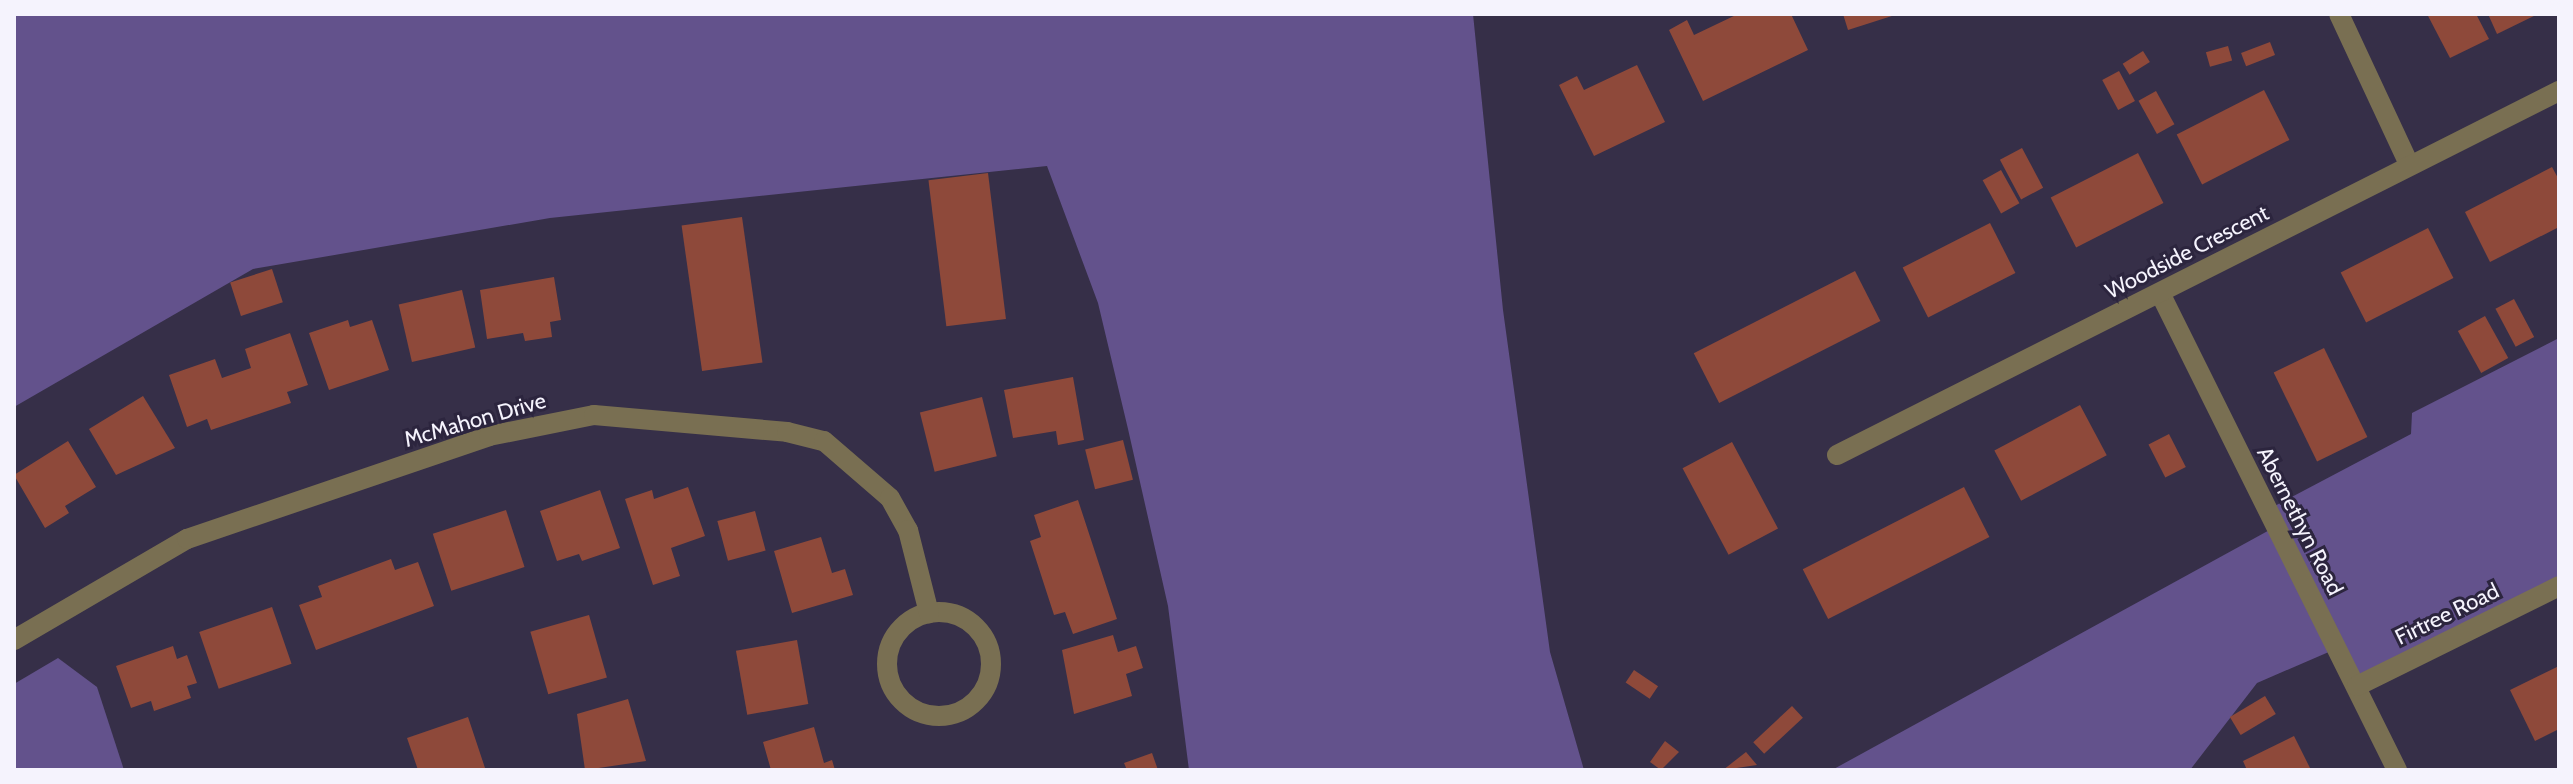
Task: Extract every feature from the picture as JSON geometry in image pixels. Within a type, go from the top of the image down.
[{"type":"street","points":[[2339,14],[2409,164]]},
{"type":"street","name":"Woodside Crescent","points":[[1837,455],[2559,91]]},
{"type":"street","name":"Abernethyn Road","points":[[2160,293],[2397,770]]},
{"type":"street","name":"McMahon Drive","points":[[14,640],[187,539],[489,436],[594,415],[787,432],[824,441],[890,498],[908,530],[929,613]]},
{"type":"street","name":"Firtree Road","points":[[2357,686],[2559,586]]},
{"type":"street","points":[[929,613],[967,620],[988,647],[988,682],[966,708],[950,714],[934,716],[903,702],[887,672],[893,640],[903,626],[929,613]]},
{"type":"shaded area","points":[[14,14],[1473,14],[1503,310],[1550,652],[1584,770],[1189,770],[1168,606],[1128,429],[1098,303],[1047,166],[550,218],[253,269],[14,407]]},
{"type":"shaded area","points":[[2559,338],[2559,586],[2357,686],[2338,648],[2257,683],[2190,770],[1832,770],[2275,527],[2267,510],[2411,434],[2412,413]]},
{"type":"shaded area","points":[[58,658],[97,687],[124,770],[14,770],[14,684]]},
{"type":"building","points":[[1738,14],[1791,14],[1808,50],[1703,101],[1669,30],[1687,20],[1694,35]]},
{"type":"building","points":[[1843,14],[1895,14],[1895,15],[1848,30]]},
{"type":"building","points":[[2427,14],[2476,14],[2489,39],[2450,58]]},
{"type":"building","points":[[2488,14],[2538,14],[2497,34]]},
{"type":"building","points":[[2270,42],[2275,55],[2246,66],[2241,53]]},
{"type":"building","points":[[2228,46],[2232,60],[2210,67],[2206,52]]},
{"type":"building","points":[[2143,51],[2150,62],[2130,75],[2123,64]]},
{"type":"building","points":[[1637,65],[1665,122],[1594,156],[1559,85],[1577,76],[1584,90]]},
{"type":"building","points":[[2119,71],[2135,101],[2118,110],[2102,80]]},
{"type":"building","points":[[2264,90],[2289,140],[2202,184],[2177,134]]},
{"type":"building","points":[[2156,91],[2174,124],[2157,134],[2139,101]]},
{"type":"building","points":[[2022,148],[2043,188],[2021,199],[2000,160]]},
{"type":"building","points":[[2138,153],[2163,203],[2076,247],[2051,197]]},
{"type":"building","points":[[2552,167],[2559,180],[2559,227],[2490,262],[2465,212]]},
{"type":"building","points":[[2001,170],[2019,203],[2001,213],[1983,180]]},
{"type":"building","points":[[988,173],[1006,319],[946,326],[928,180]]},
{"type":"building","points":[[742,217],[762,363],[702,371],[682,225]]},
{"type":"building","points":[[1990,223],[2015,273],[1928,317],[1903,267]]},
{"type":"building","points":[[2428,228],[2453,278],[2366,322],[2341,272]]},
{"type":"building","points":[[272,269],[283,302],[241,316],[230,283]]},
{"type":"building","points":[[1855,271],[1880,321],[1719,403],[1694,353]]},
{"type":"building","points":[[554,277],[561,320],[550,322],[552,337],[525,341],[523,333],[487,339],[480,290]]},
{"type":"building","points":[[462,290],[475,347],[412,362],[399,305]]},
{"type":"building","points":[[2514,299],[2534,337],[2516,347],[2495,309]]},
{"type":"building","points":[[2485,316],[2508,358],[2481,373],[2458,331]]},
{"type":"building","points":[[348,320],[350,327],[372,320],[389,370],[329,390],[309,333]]},
{"type":"building","points":[[290,333],[308,385],[287,392],[291,403],[211,430],[207,419],[187,427],[169,375],[215,359],[222,378],[251,368],[245,349]]},
{"type":"building","points":[[2324,348],[2367,437],[2317,462],[2274,373]]},
{"type":"building","points":[[1073,377],[1084,440],[1058,445],[1056,431],[1013,438],[1004,390]]},
{"type":"building","points":[[143,396],[175,448],[116,475],[89,429]]},
{"type":"building","points":[[982,397],[997,456],[935,472],[920,412]]},
{"type":"building","points":[[2080,405],[2107,455],[2021,501],[1994,451]]},
{"type":"building","points":[[2169,434],[2186,467],[2165,477],[2149,444]]},
{"type":"building","points":[[1123,440],[1133,480],[1095,489],[1085,449]]},
{"type":"building","points":[[68,441],[96,487],[65,506],[69,513],[45,528],[14,475]]},
{"type":"building","points":[[1732,442],[1778,529],[1729,555],[1683,468]]},
{"type":"building","points":[[688,487],[705,536],[671,548],[680,576],[653,585],[625,499],[652,490],[654,499]]},
{"type":"building","points":[[1964,487],[1989,537],[1828,619],[1803,569]]},
{"type":"building","points":[[600,490],[620,548],[582,561],[579,554],[557,561],[540,511]]},
{"type":"building","points":[[1078,500],[1117,619],[1073,634],[1065,612],[1054,615],[1030,541],[1041,537],[1034,515]]},
{"type":"building","points":[[506,510],[525,567],[451,591],[433,534]]},
{"type":"building","points":[[755,511],[766,551],[728,561],[717,521]]},
{"type":"building","points":[[821,537],[832,573],[845,569],[853,595],[792,613],[774,551]]},
{"type":"building","points":[[391,559],[395,570],[418,562],[434,606],[316,650],[299,605],[322,597],[318,586]]},
{"type":"building","points":[[272,607],[292,664],[219,689],[199,632]]},
{"type":"building","points":[[589,615],[607,677],[548,694],[530,632]]},
{"type":"building","points":[[1113,635],[1118,652],[1136,646],[1143,668],[1126,674],[1132,696],[1074,714],[1062,650]]},
{"type":"building","points":[[797,640],[808,704],[747,715],[736,651]]},
{"type":"building","points":[[173,646],[177,659],[187,655],[197,683],[187,686],[191,698],[154,711],[151,701],[131,708],[116,666]]},
{"type":"building","points":[[2559,666],[2559,729],[2535,741],[2510,690]]},
{"type":"building","points":[[1634,670],[1658,686],[1650,699],[1626,682]]},
{"type":"building","points":[[2265,696],[2276,714],[2241,735],[2230,717]]},
{"type":"building","points":[[628,699],[646,761],[585,770],[577,714]]},
{"type":"building","points":[[1792,706],[1803,718],[1764,754],[1753,742]]},
{"type":"building","points":[[468,717],[485,768],[418,770],[407,738]]},
{"type":"building","points":[[814,727],[824,763],[832,760],[835,770],[771,770],[763,742]]},
{"type":"building","points":[[2294,736],[2311,770],[2247,770],[2243,761]]},
{"type":"building","points":[[1665,741],[1679,752],[1661,770],[1650,762]]},
{"type":"building","points":[[1746,752],[1757,765],[1723,770]]},
{"type":"building","points":[[1152,753],[1158,770],[1127,770],[1124,763]]}]
